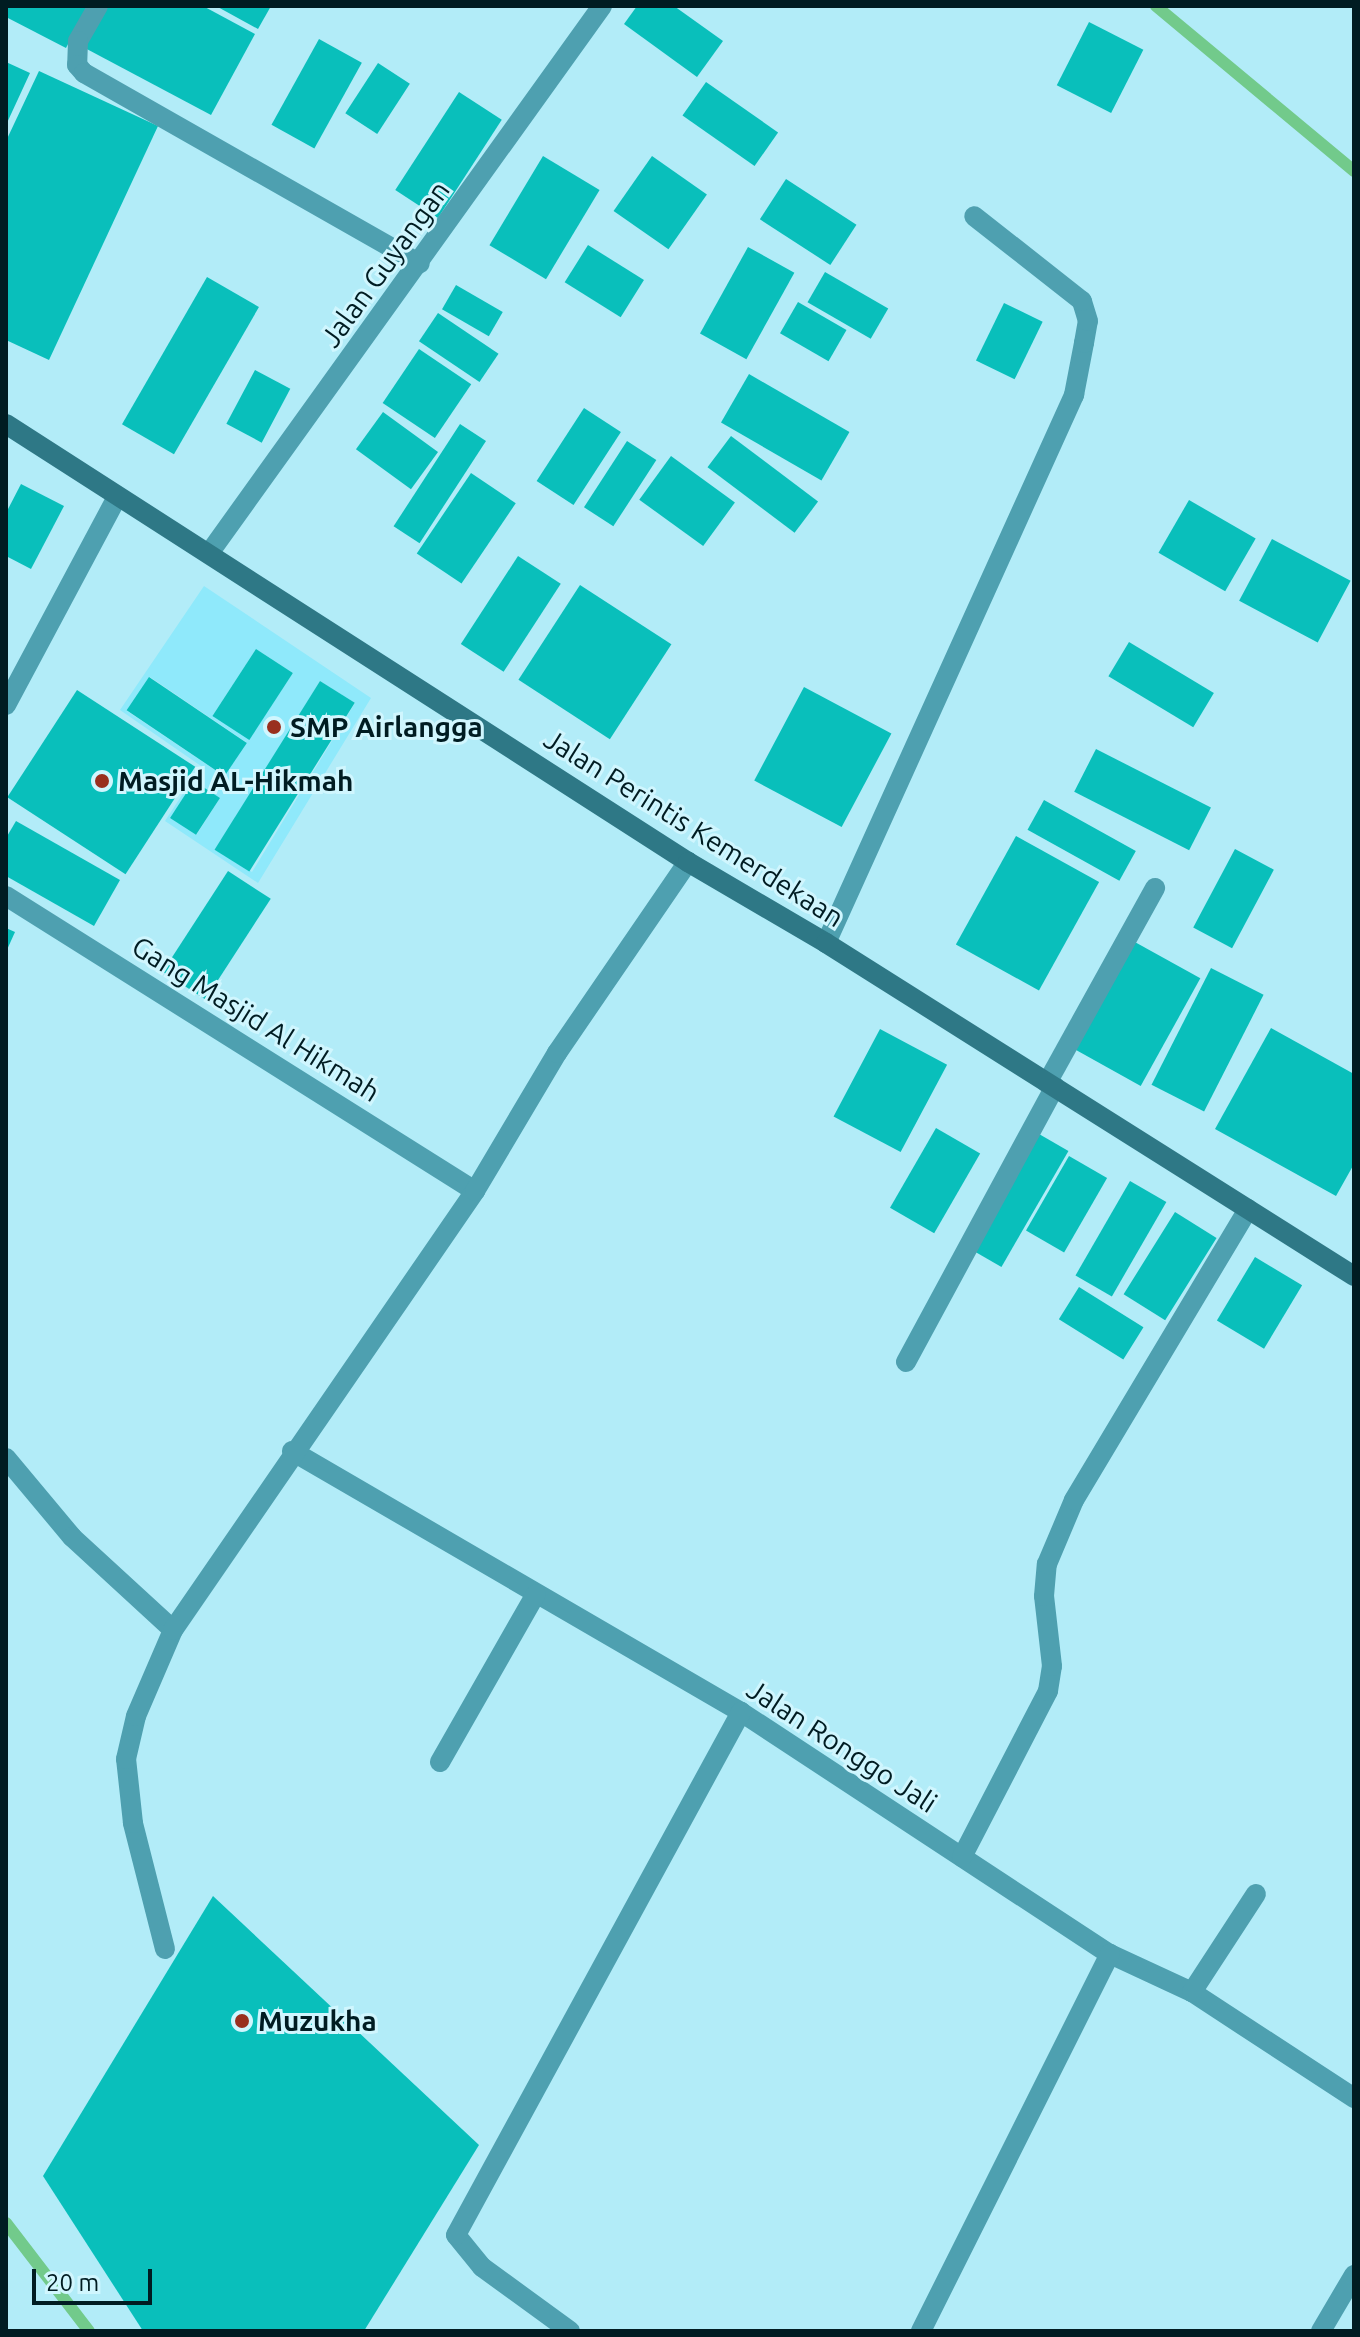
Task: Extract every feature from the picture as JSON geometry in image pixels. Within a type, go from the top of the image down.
[{"type":"main road","name":"Jalan Perintis Kemerdekaan","points":[[6,424],[117,497],[210,552],[688,862],[826,943],[1354,1276]]},
{"type":"street","points":[[98,6],[75,55],[84,73],[420,264]]},
{"type":"street","name":"Jalan Guyangan","points":[[210,552],[420,264],[602,6]]},
{"type":"street","points":[[826,943],[1074,395],[1088,321],[1082,301],[974,216]]},
{"type":"street","points":[[6,705],[117,497]]},
{"type":"street","points":[[165,1949],[133,1823],[126,1759],[136,1716],[173,1630],[292,1451],[475,1191],[557,1053],[688,862]]},
{"type":"street","points":[[906,1362],[1155,888]]},
{"type":"street","name":"Gang Masjid Al Hikmah","points":[[6,896],[475,1191]]},
{"type":"street","points":[[962,1857],[1048,1691],[1052,1666],[1044,1596],[1047,1564],[1074,1500],[1248,1209]]},
{"type":"street","name":"Jalan Ronggo Jali","points":[[292,1451],[741,1712],[1110,1954],[1192,1992],[1354,2098]]},
{"type":"street","points":[[6,1458],[72,1537],[173,1630]]},
{"type":"street","points":[[440,1762],[536,1594]]},
{"type":"street","points":[[570,2331],[482,2267],[456,2235],[741,1712]]},
{"type":"street","points":[[1192,1992],[1256,1894]]},
{"type":"street","points":[[921,2331],[1110,1954]]},
{"type":"street","points":[[1321,2331],[1354,2275]]},
{"type":"shaded area","name":"SMP Airlangga","points":[[204,586],[371,698],[258,883],[165,821],[201,766],[120,710]],"holes":[[[256,649],[293,673],[249,739],[213,715]],[[150,677],[246,742],[224,776],[127,711]],[[320,681],[355,703],[252,872],[217,850]],[[195,782],[220,798],[197,834]]]},
{"type":"building","points":[[6,6],[88,6],[66,48],[6,17]]},
{"type":"building","points":[[105,6],[203,6],[255,34],[211,115],[83,47]]},
{"type":"building","points":[[216,6],[271,6],[258,29]]},
{"type":"building","points":[[637,6],[674,6],[723,41],[697,77],[624,24]]},
{"type":"building","points":[[1089,22],[1143,50],[1111,113],[1057,85]]},
{"type":"building","points":[[319,39],[362,63],[314,148],[271,125]]},
{"type":"building","points":[[6,62],[30,73],[6,125]]},
{"type":"building","points":[[378,63],[410,84],[377,134],[345,113]]},
{"type":"building","points":[[39,71],[158,126],[49,360],[6,340],[6,141]]},
{"type":"building","points":[[706,82],[778,132],[755,166],[682,116]]},
{"type":"building","points":[[459,92],[502,120],[438,218],[395,190]]},
{"type":"building","points":[[543,156],[600,190],[546,279],[489,245]]},
{"type":"building","points":[[652,156],[707,194],[668,249],[614,211]]},
{"type":"building","points":[[786,179],[856,225],[830,265],[760,219]]},
{"type":"building","points":[[588,245],[644,280],[621,317],[565,282]]},
{"type":"building","points":[[748,247],[794,273],[746,359],[700,334]]},
{"type":"building","points":[[825,272],[888,308],[871,339],[808,302]]},
{"type":"building","points":[[207,277],[259,307],[174,454],[122,424]]},
{"type":"building","points":[[456,285],[503,312],[489,336],[442,309]]},
{"type":"building","points":[[798,302],[846,330],[828,361],[780,333]]},
{"type":"building","points":[[1004,303],[1043,322],[1015,379],[976,361]]},
{"type":"building","points":[[438,313],[499,354],[480,382],[419,341]]},
{"type":"building","points":[[419,349],[471,384],[435,438],[383,403]]},
{"type":"building","points":[[255,370],[290,389],[262,443],[226,424]]},
{"type":"building","points":[[749,374],[849,432],[821,480],[721,422]]},
{"type":"building","points":[[584,408],[621,432],[574,505],[537,481]]},
{"type":"building","points":[[383,412],[438,452],[411,489],[356,449]]},
{"type":"building","points":[[460,424],[486,441],[420,543],[394,526]]},
{"type":"building","points":[[731,436],[818,502],[795,533],[708,467]]},
{"type":"building","points":[[627,441],[656,460],[613,526],[584,507]]},
{"type":"building","points":[[671,456],[735,502],[703,546],[639,500]]},
{"type":"building","points":[[471,473],[516,503],[462,584],[417,553]]},
{"type":"building","points":[[21,484],[64,506],[31,569],[6,556],[6,513]]},
{"type":"building","points":[[1189,500],[1256,538],[1225,591],[1158,553]]},
{"type":"building","points":[[1272,539],[1351,581],[1318,643],[1239,601]]},
{"type":"building","points":[[518,556],[561,584],[504,672],[461,644]]},
{"type":"building","points":[[580,585],[671,644],[610,739],[518,680]]},
{"type":"building","points":[[1129,642],[1214,693],[1193,727],[1108,676]]},
{"type":"building","points":[[256,649],[293,673],[249,740],[212,716]]},
{"type":"building","points":[[149,677],[247,743],[224,776],[127,710]]},
{"type":"building","points":[[320,681],[355,703],[249,871],[215,850]]},
{"type":"building","points":[[804,687],[891,733],[842,827],[754,781]]},
{"type":"building","name":"Masjid AL-Hikmah","points":[[77,690],[195,767],[126,874],[7,797]]},
{"type":"building","points":[[1096,749],[1211,808],[1189,850],[1074,792]]},
{"type":"building","points":[[194,781],[220,798],[196,835],[170,818]]},
{"type":"building","points":[[1044,800],[1136,851],[1119,881],[1028,830]]},
{"type":"building","points":[[16,821],[120,880],[94,926],[6,876],[6,838]]},
{"type":"building","points":[[1016,836],[1099,882],[1039,991],[956,944]]},
{"type":"building","points":[[1235,849],[1274,870],[1232,948],[1193,928]]},
{"type":"building","points":[[228,871],[271,899],[205,999],[163,972]]},
{"type":"building","points":[[6,928],[15,932],[6,952]]},
{"type":"building","points":[[1133,941],[1200,978],[1141,1086],[1073,1049]]},
{"type":"building","points":[[1211,968],[1264,995],[1204,1112],[1152,1085]]},
{"type":"building","points":[[1271,1028],[1354,1074],[1354,1164],[1336,1196],[1215,1129]]},
{"type":"building","points":[[880,1029],[947,1065],[901,1152],[834,1116]]},
{"type":"building","points":[[936,1128],[980,1154],[934,1233],[890,1208]]},
{"type":"building","points":[[1039,1134],[1068,1151],[1001,1267],[972,1250]]},
{"type":"building","points":[[1069,1156],[1107,1178],[1064,1252],[1026,1230]]},
{"type":"building","points":[[1130,1181],[1166,1202],[1112,1296],[1076,1275]]},
{"type":"building","points":[[1175,1212],[1217,1238],[1165,1320],[1124,1294]]},
{"type":"building","points":[[1255,1257],[1302,1285],[1264,1349],[1217,1320]]},
{"type":"building","points":[[1079,1287],[1143,1327],[1123,1359],[1059,1319]]},
{"type":"building","name":"Muzukha","points":[[213,1896],[479,2145],[364,2331],[143,2331],[43,2176]]},
{"type":"waterway","points":[[1156,6],[1354,171]]},
{"type":"waterway","points":[[6,2223],[89,2331]]},
{"type":"place","name":"SMP Airlangga","points":[[274,727]]},
{"type":"place","name":"Masjid AL-Hikmah","points":[[102,781]]},
{"type":"place","name":"Muzukha","points":[[242,2021]]}]
